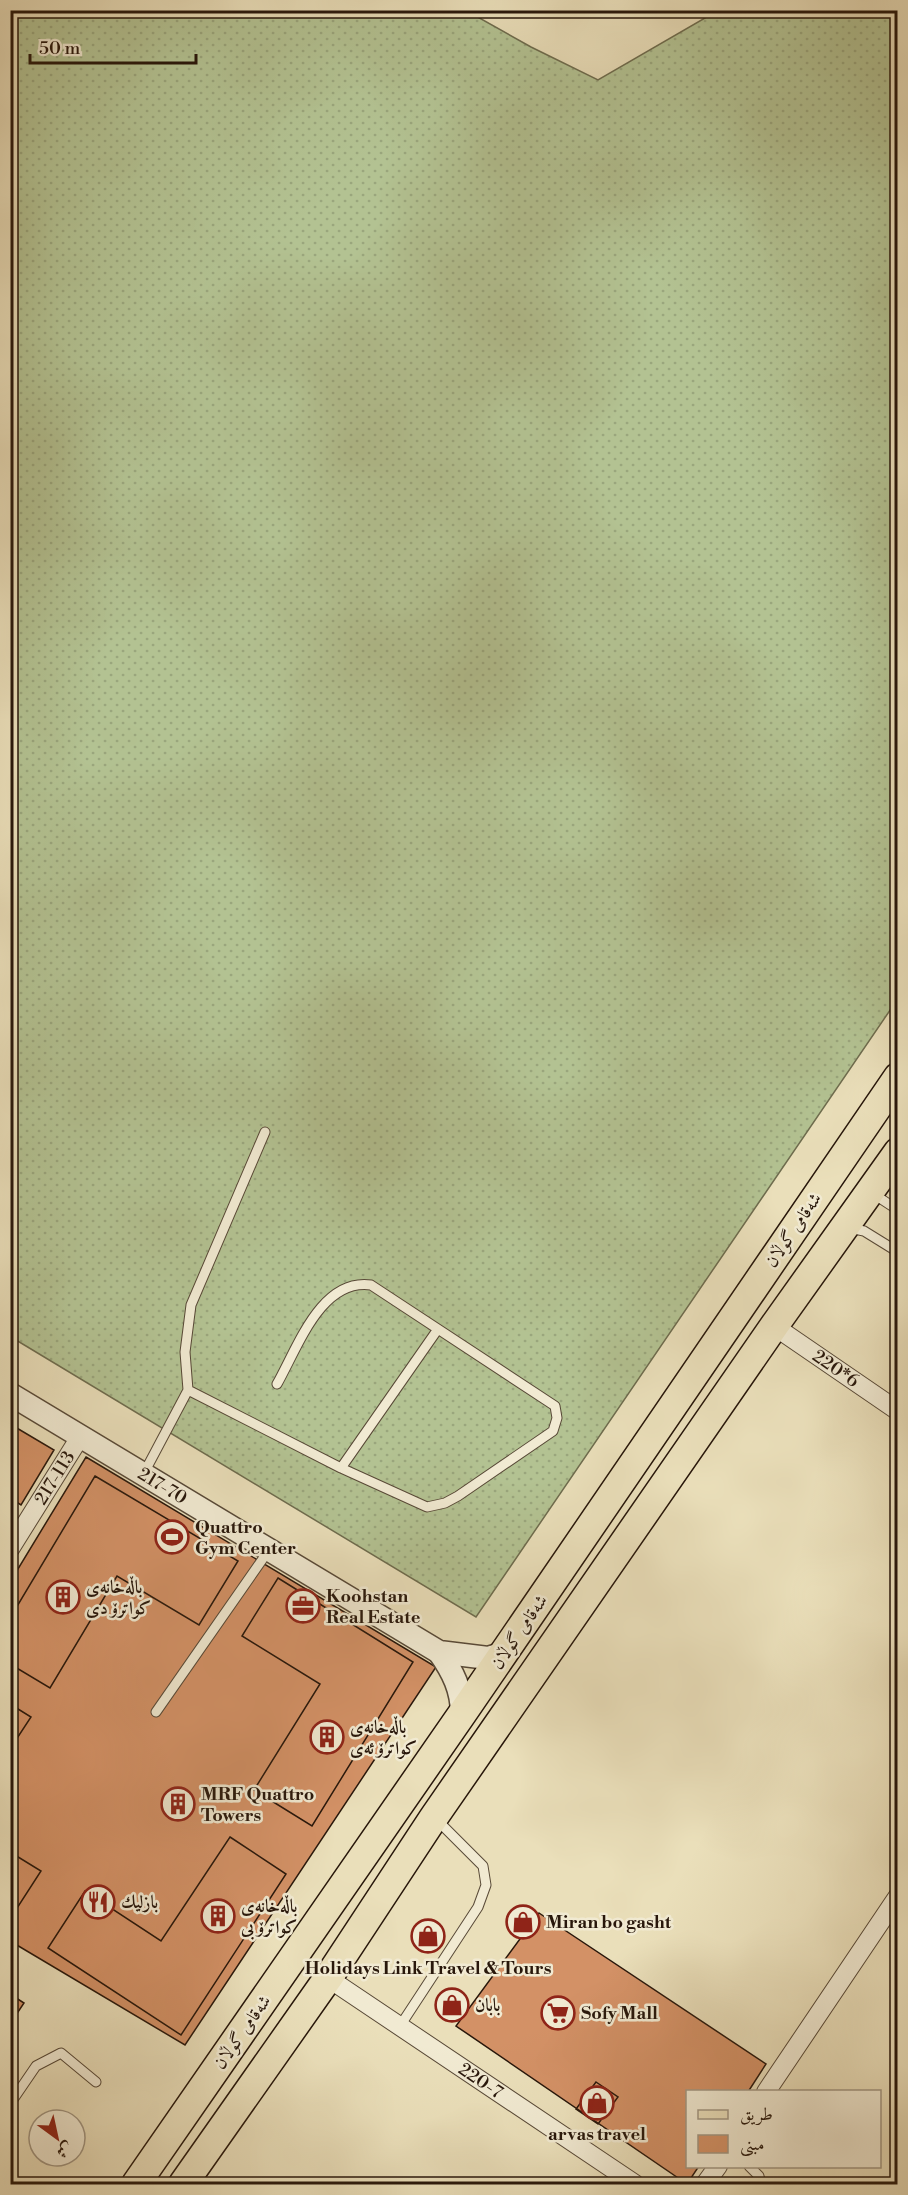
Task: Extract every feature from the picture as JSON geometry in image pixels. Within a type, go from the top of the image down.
[{"type":"main road","name":"شەقامی گوڵان","points":[[136,2184],[504,1653],[897,1077]]},
{"type":"main road","name":"شەقامی گوڵان","points":[[183,2184],[328,1978],[434,1817],[897,1152]]},
{"type":"street","name":"220*6","points":[[774,1326],[897,1410]]},
{"type":"street","name":"217-70","points":[[10,1394],[439,1652],[488,1658],[504,1653]]},
{"type":"street","name":"217-113","points":[[10,1549],[80,1437]]},
{"type":"street","name":"217-70","points":[[439,1652],[457,1683],[462,1697],[462,1714]]},
{"type":"street","points":[[767,2090],[897,1896]]},
{"type":"street","name":"220-7","points":[[328,1978],[635,2184]]},
{"type":"street","points":[[204,2155],[204,2184]]},
{"type":"street","points":[[705,2184],[717,2168]]},
{"type":"lane","points":[[142,1475],[188,1390],[185,1352],[191,1305],[265,1132]]},
{"type":"lane","points":[[870,1191],[897,1210]]},
{"type":"lane","points":[[843,1228],[864,1231],[897,1252]]},
{"type":"lane","points":[[188,1390],[341,1468],[427,1507],[445,1503],[458,1496],[553,1431],[557,1418],[555,1406],[371,1285],[358,1283],[343,1288],[325,1300],[277,1384]]},
{"type":"lane","points":[[341,1468],[438,1329]]},
{"type":"lane","points":[[156,1712],[269,1550]]},
{"type":"lane","points":[[400,2026],[478,1907],[486,1885],[483,1866],[434,1817]]},
{"type":"lane","points":[[10,2104],[36,2066],[61,2053],[96,2082]]},
{"type":"lane","points":[[751,2168],[759,2176],[761,2184]]},
{"type":"green space","points":[[10,11],[467,11],[531,47],[598,80],[717,11],[897,11],[897,1000],[476,1617],[11,1337]]},
{"type":"building","points":[[10,1424],[54,1450],[21,1505],[10,1498]]},
{"type":"building","name":"MRF Quattro Towers","points":[[86,1457],[436,1667],[185,2045],[10,1941],[10,1582]]},
{"type":"building","name":"باڵەخانەی کواترۆ دی","points":[[95,1476],[238,1561],[199,1625],[117,1576],[50,1688],[10,1664],[10,1618]]},
{"type":"building","name":"باڵەخانەی کواترۆ ئەی","points":[[278,1578],[413,1662],[312,1826],[254,1790],[320,1684],[242,1636]]},
{"type":"building","points":[[10,1704],[31,1717],[10,1749]]},
{"type":"building","name":"باڵەخانەی کواترۆ بی","points":[[230,1837],[286,1874],[181,2035],[48,1948],[85,1891],[161,1941]]},
{"type":"building","points":[[10,1852],[41,1871],[10,1919]]},
{"type":"building","points":[[539,1913],[766,2064],[749,2090],[686,2090],[686,2168],[698,2168],[687,2184],[456,2026]]},
{"type":"building","points":[[10,1994],[24,2003],[10,2024]]},
{"type":"building","name":"arvas travel","points":[[596,2082],[618,2097],[598,2124],[576,2109]]},
{"type":"place","name":"Quattro Gym Center","points":[[172,1537]]},
{"type":"place","name":"باڵەخانەی کواترۆ دی","points":[[63,1597]]},
{"type":"place","name":"Koohstan Real Estate","points":[[303,1606]]},
{"type":"place","name":"باڵەخانەی کواترۆ ئەی","points":[[327,1737]]},
{"type":"place","name":"MRF Quattro Towers","points":[[178,1804]]},
{"type":"place","name":"بازليك","points":[[98,1902]]},
{"type":"place","name":"باڵەخانەی کواترۆ بی","points":[[218,1916]]},
{"type":"place","name":"Miran bo gasht","points":[[523,1922]]},
{"type":"place","name":"Holidays Link Travel & Tours","points":[[428,1936]]},
{"type":"place","name":"بابان","points":[[452,2005]]},
{"type":"place","name":"Sofy Mall","points":[[558,2013]]},
{"type":"place","name":"arvas travel","points":[[597,2103]]}]
